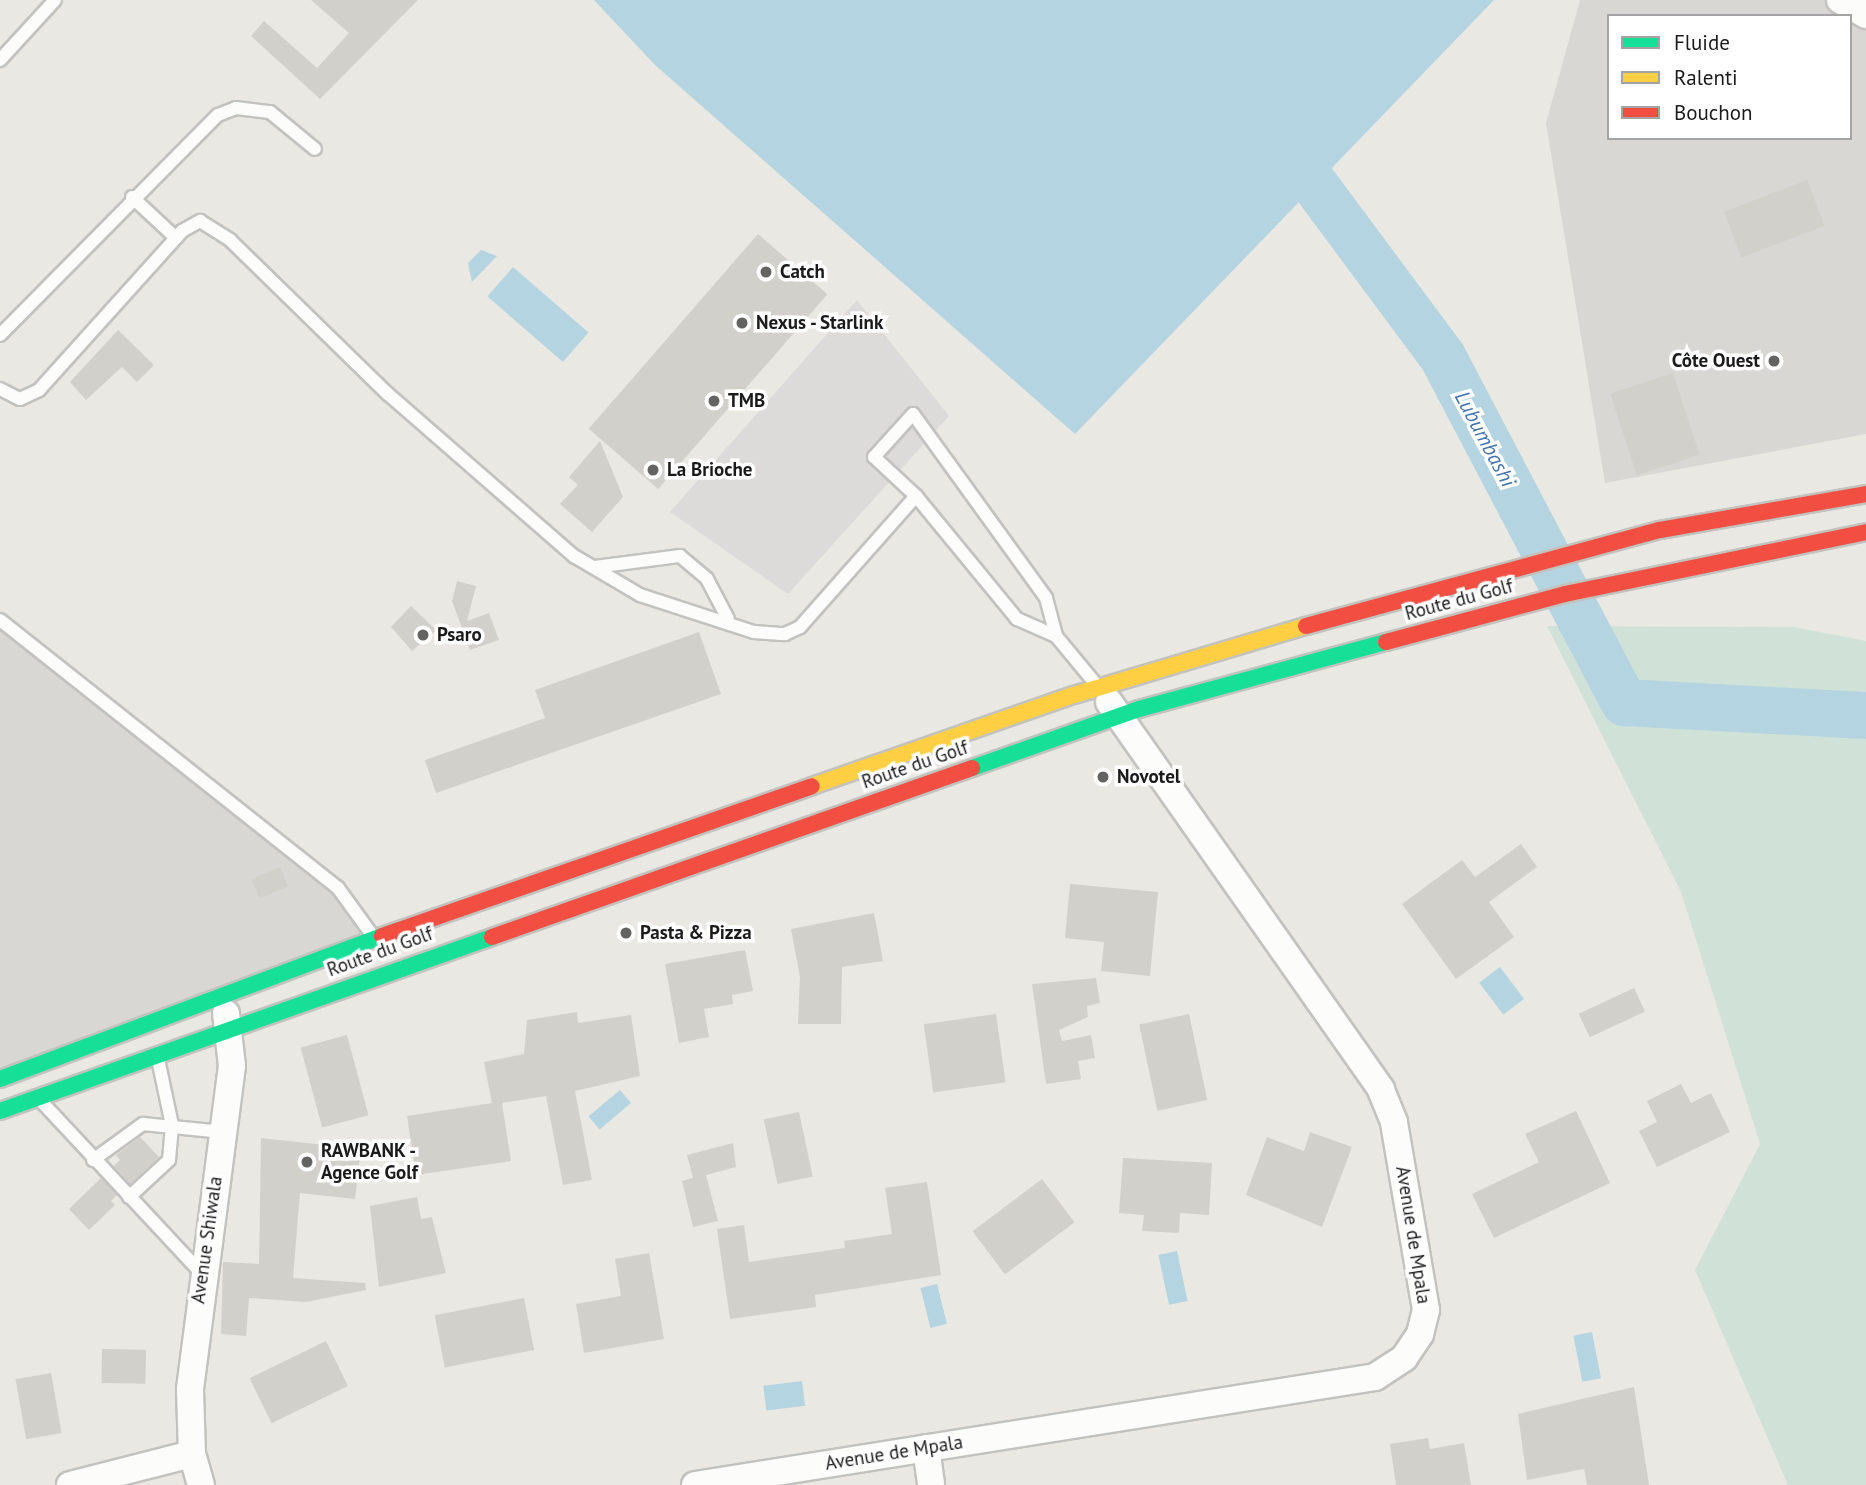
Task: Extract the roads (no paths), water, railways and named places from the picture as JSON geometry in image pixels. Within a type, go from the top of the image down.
[{"type":"main road","points":[[0,1079],[373,939],[1098,687],[1510,566],[1866,494]]},
{"type":"main road","name":"Route du Golf","points":[[0,1111],[385,972],[1119,716],[1520,605],[1866,532]]},
{"type":"main road","points":[[373,939],[385,972]]},
{"type":"street","points":[[1840,0],[1866,15]]},
{"type":"street","name":"Avenue de Mpala","points":[[695,1485],[1375,1377],[1404,1358],[1426,1310],[1394,1122],[1381,1089],[1098,687]]},
{"type":"street","name":"Avenue Shiwala","points":[[201,1485],[192,1454],[190,1389],[202,1273],[223,1132],[232,1028],[219,998]]},
{"type":"street","points":[[926,1448],[931,1485]]},
{"type":"street","points":[[70,1485],[192,1454]]},
{"type":"lane","points":[[0,60],[55,0]]},
{"type":"lane","points":[[0,335],[196,134],[236,108],[270,112],[315,149]]},
{"type":"lane","points":[[132,197],[176,238]]},
{"type":"lane","points":[[0,389],[20,399],[39,390],[176,238],[190,225],[209,222],[388,394],[595,567],[640,595],[728,619],[770,635],[800,627],[916,496]]},
{"type":"lane","points":[[1056,636],[1017,619],[916,496],[874,457],[913,414],[1046,598],[1056,636],[1098,687]]},
{"type":"lane","points":[[595,567],[680,556],[707,579],[728,619]]},
{"type":"lane","points":[[0,620],[338,888],[373,939]]},
{"type":"lane","points":[[129,1197],[169,1160],[172,1125],[157,1055]]},
{"type":"lane","points":[[39,1097],[93,1160],[202,1273]]},
{"type":"lane","points":[[93,1160],[143,1124],[223,1132]]},
{"type":"water","points":[[594,0],[1494,0],[1075,434],[655,65]]},
{"type":"water","points":[[481,250],[497,256],[472,282],[468,263]]},
{"type":"water","points":[[513,267],[588,333],[563,362],[487,296]]},
{"type":"water","points":[[1500,967],[1524,999],[1503,1015],[1479,983]]},
{"type":"water","points":[[620,1090],[631,1103],[600,1129],[589,1116]]},
{"type":"water","points":[[1177,1251],[1188,1301],[1169,1305],[1158,1255]]},
{"type":"water","points":[[937,1284],[947,1324],[930,1328],[921,1288]]},
{"type":"water","points":[[1592,1332],[1601,1378],[1582,1382],[1573,1336]]},
{"type":"water","points":[[802,1381],[805,1406],[766,1411],[763,1386]]},
{"type":"waterway","name":"Lubumbashi","points":[[1277,134],[1442,356],[1624,702],[1866,715]]},
{"type":"place","name":"Catch","points":[[766,272]]},
{"type":"place","name":"Nexus - Starlink","points":[[742,323]]},
{"type":"place","name":"Côte Ouest","points":[[1774,361]]},
{"type":"place","name":"TMB","points":[[714,401]]},
{"type":"place","name":"La Brioche","points":[[653,470]]},
{"type":"place","name":"Psaro","points":[[423,635]]},
{"type":"place","name":"Novotel","points":[[1103,777]]},
{"type":"place","name":"Pasta & Pizza","points":[[626,933]]},
{"type":"place","name":"RAWBANK - Agence Golf","points":[[307,1162]]}]
